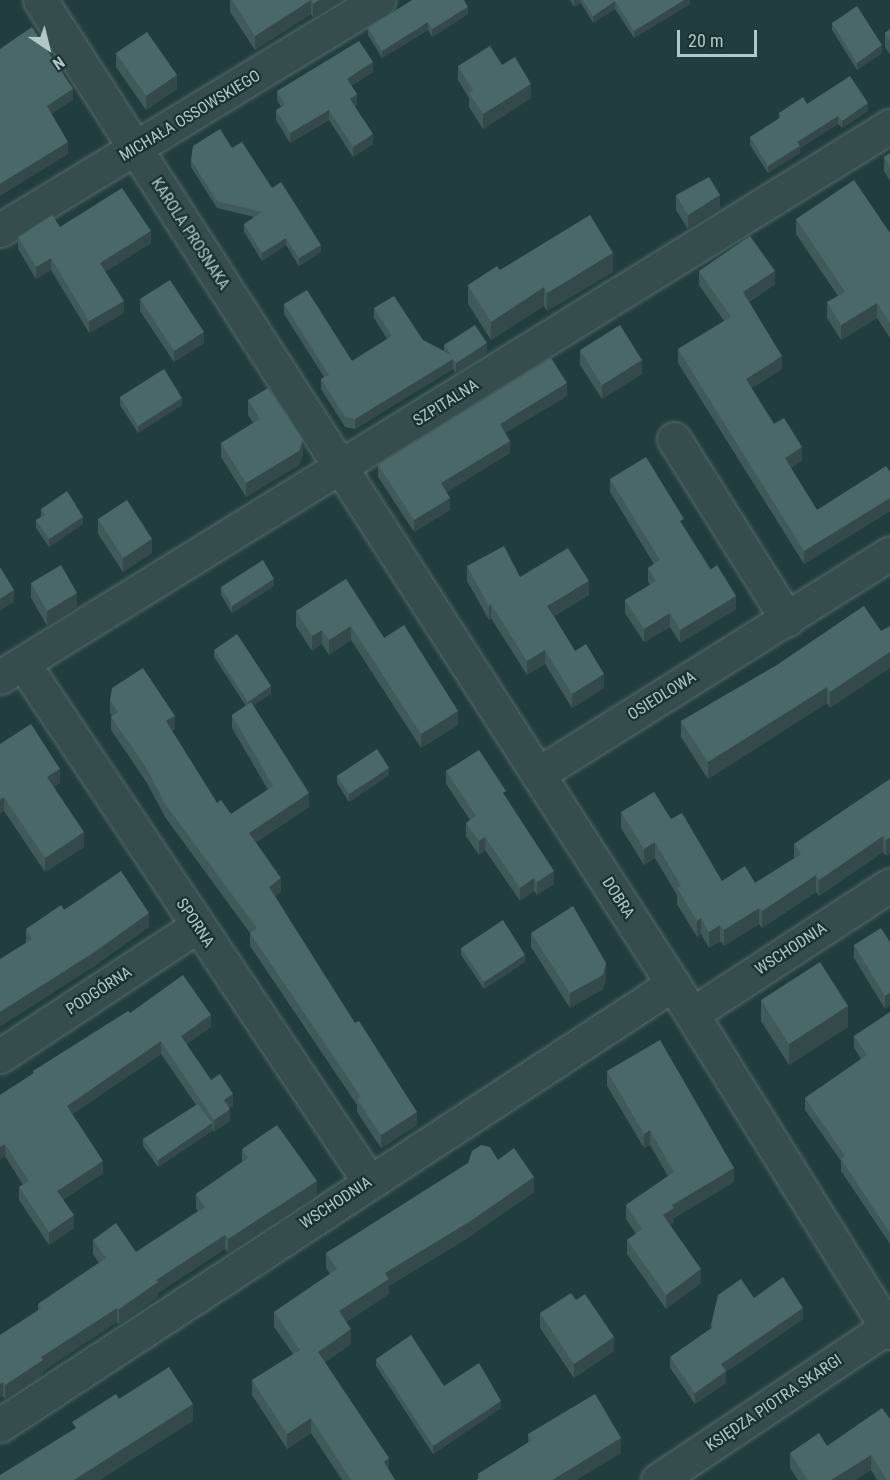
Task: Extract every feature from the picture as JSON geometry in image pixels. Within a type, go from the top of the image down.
[{"type":"street","name":"KAROLA PROSNAKA","points":[[40,0],[341,468]]},
{"type":"street","name":"MICHAŁA OSSOWSKIEGO","points":[[0,230],[379,0]]},
{"type":"street","name":"SZPITALNA","points":[[12,670],[890,126]]},
{"type":"street","points":[[674,439],[787,619]]},
{"type":"street","name":"DOBRA","points":[[341,468],[673,984],[889,1328]]},
{"type":"street","name":"OSIEDLOWA","points":[[538,774],[890,553]]},
{"type":"street","name":"SPORNA","points":[[12,670],[197,926],[369,1181]]},
{"type":"street","name":"WSCHODNIA","points":[[692,1014],[890,885]]},
{"type":"street","name":"PODGÓRNA","points":[[0,1056],[197,926]]},
{"type":"street","name":"WSCHODNIA","points":[[0,1425],[369,1181],[673,984]]},
{"type":"street","name":"KSIĘDZA PIOTRA SKARGI","points":[[658,1480],[889,1328]]},
{"type":"building","points":[[232,0],[311,0],[255,36]]},
{"type":"building","points":[[412,0],[464,0],[468,7],[432,29],[428,22],[382,51],[368,28]]},
{"type":"building","points":[[583,0],[684,0],[634,31],[615,1],[593,16]]},
{"type":"building","points":[[857,6],[882,45],[857,63],[832,23]]},
{"type":"building","points":[[32,27],[73,89],[47,106],[68,142],[0,184],[0,49]]},
{"type":"building","points":[[890,29],[890,41],[885,33]]},
{"type":"building","points":[[147,32],[177,75],[146,96],[116,53]]},
{"type":"building","points":[[359,41],[373,62],[347,79],[357,94],[350,99],[373,134],[353,147],[329,110],[290,133],[276,110],[285,105],[277,91]]},
{"type":"building","points":[[490,46],[502,65],[515,57],[531,84],[483,114],[469,93],[473,90],[458,66]]},
{"type":"building","points":[[850,76],[868,103],[842,121],[838,116],[797,142],[800,146],[768,166],[750,137],[781,117],[779,113],[803,97],[807,104]]},
{"type":"building","points":[[220,129],[232,148],[242,142],[272,188],[281,182],[321,245],[299,258],[286,238],[262,253],[244,224],[262,212],[217,201],[191,160],[193,146]]},
{"type":"building","points":[[890,153],[890,168],[884,157]]},
{"type":"building","points":[[709,177],[720,195],[688,215],[676,195]]},
{"type":"building","points":[[854,180],[890,233],[890,323],[877,303],[841,325],[827,302],[845,292],[796,219]]},
{"type":"building","points":[[122,188],[151,231],[100,263],[124,301],[89,321],[51,258],[36,267],[18,237],[52,215],[60,227]]},
{"type":"building","points":[[590,215],[613,253],[547,293],[544,287],[491,322],[468,285],[497,266],[500,270]]},
{"type":"building","points":[[750,236],[775,271],[743,292],[782,356],[746,379],[774,424],[784,418],[802,447],[785,458],[817,510],[886,466],[890,472],[890,498],[804,551],[678,349],[731,317],[699,271]]},
{"type":"building","points":[[170,280],[204,332],[174,351],[140,299]]},
{"type":"building","points":[[307,290],[352,361],[392,336],[374,308],[394,296],[423,340],[451,355],[444,345],[475,325],[487,343],[456,363],[453,359],[355,419],[345,417],[321,379],[329,375],[284,304]]},
{"type":"building","points":[[620,325],[642,360],[602,385],[580,350]]},
{"type":"building","points":[[551,358],[567,383],[500,424],[510,441],[441,483],[450,498],[414,520],[378,465]]},
{"type":"building","points":[[164,369],[182,398],[138,426],[120,397]]},
{"type":"building","points":[[268,388],[303,440],[299,451],[246,483],[221,443],[260,419],[248,400]]},
{"type":"building","points":[[646,457],[684,519],[680,521],[710,570],[717,565],[736,596],[680,630],[670,613],[644,629],[625,600],[656,581],[648,568],[660,560],[610,479]]},
{"type":"building","points":[[67,491],[83,517],[49,539],[36,520],[45,515],[41,509]]},
{"type":"building","points":[[127,500],[152,539],[123,558],[98,519]]},
{"type":"building","points":[[504,546],[520,577],[568,548],[589,581],[547,606],[575,651],[586,644],[604,674],[572,694],[545,650],[527,661],[491,604],[489,606],[467,566]]},
{"type":"building","points":[[263,560],[274,579],[232,606],[221,587]]},
{"type":"building","points":[[61,565],[77,593],[47,611],[31,583]]},
{"type":"building","points":[[0,567],[14,590],[0,599]]},
{"type":"building","points":[[346,579],[384,638],[404,625],[458,711],[421,734],[351,626],[329,640],[322,630],[312,636],[296,611]]},
{"type":"building","points":[[864,606],[881,631],[890,626],[890,652],[830,692],[827,687],[708,762],[681,721],[777,665]]},
{"type":"building","points":[[237,634],[271,686],[248,702],[214,650]]},
{"type":"building","points":[[143,668],[175,716],[166,721],[217,803],[221,800],[231,814],[273,786],[232,715],[251,702],[309,793],[249,833],[281,878],[269,887],[355,1023],[359,1021],[417,1112],[381,1135],[357,1099],[361,1097],[250,933],[257,928],[165,804],[147,769],[111,717],[118,712],[110,700],[112,688]]},
{"type":"building","points":[[31,724],[60,769],[47,777],[84,832],[45,858],[4,797],[0,800],[0,744]]},
{"type":"building","points":[[377,749],[389,768],[349,794],[337,776]]},
{"type":"building","points":[[479,750],[506,791],[503,793],[554,871],[537,882],[534,878],[520,888],[485,837],[479,841],[466,823],[476,816],[446,771]]},
{"type":"building","points":[[890,779],[890,838],[886,840],[883,836],[819,880],[816,875],[762,911],[759,908],[724,930],[720,925],[709,932],[701,918],[697,921],[677,888],[681,886],[655,842],[644,849],[621,812],[654,792],[671,819],[682,813],[722,881],[745,866],[755,883],[801,854],[794,844]]},
{"type":"building","points":[[121,871],[149,913],[93,953],[0,1012],[0,959],[32,939],[26,929],[61,905],[64,910]]},
{"type":"building","points":[[573,906],[606,963],[603,975],[570,993],[531,933]]},
{"type":"building","points":[[503,920],[525,955],[484,982],[461,948]]},
{"type":"building","points":[[881,928],[890,942],[890,993],[885,996],[854,945]]},
{"type":"building","points":[[820,962],[848,1006],[789,1044],[761,1000]]},
{"type":"building","points":[[183,975],[211,1015],[181,1036],[211,1080],[220,1074],[233,1094],[224,1100],[230,1109],[214,1120],[161,1041],[67,1106],[103,1161],[57,1191],[74,1215],[49,1232],[19,1187],[29,1181],[5,1144],[0,1147],[0,1095],[34,1073],[33,1071],[128,1011],[130,1013]]},
{"type":"building","points":[[890,1012],[890,1233],[841,1159],[845,1156],[805,1098],[867,1055],[854,1036]]},
{"type":"building","points":[[660,1040],[734,1168],[672,1205],[674,1208],[663,1215],[701,1269],[666,1295],[627,1240],[642,1229],[626,1205],[674,1172],[650,1130],[644,1134],[607,1071]]},
{"type":"building","points":[[198,1104],[212,1123],[158,1160],[143,1139]]},
{"type":"building","points":[[277,1125],[317,1181],[228,1239],[225,1235],[156,1280],[158,1282],[119,1309],[117,1308],[41,1357],[43,1360],[5,1385],[3,1382],[0,1384],[0,1335],[41,1309],[38,1304],[106,1258],[93,1240],[116,1223],[136,1252],[205,1207],[196,1194],[248,1158],[242,1149]]},
{"type":"building","points":[[481,1145],[490,1147],[498,1160],[514,1148],[534,1177],[469,1222],[385,1273],[389,1279],[339,1311],[351,1329],[318,1352],[389,1458],[384,1462],[395,1480],[351,1480],[311,1418],[287,1434],[252,1380],[300,1350],[274,1312],[337,1269],[326,1253],[468,1163],[472,1151]]},
{"type":"building","points":[[783,1277],[803,1308],[721,1364],[726,1371],[695,1393],[670,1357],[713,1327],[711,1325],[718,1295],[741,1279],[754,1298]]},
{"type":"building","points":[[571,1293],[576,1300],[585,1294],[614,1337],[574,1364],[540,1313]]},
{"type":"building","points":[[411,1335],[444,1386],[479,1363],[501,1401],[433,1446],[376,1359]]},
{"type":"building","points":[[169,1367],[193,1404],[74,1480],[0,1480],[0,1475],[76,1428],[72,1422],[116,1394],[119,1399]]},
{"type":"building","points":[[595,1394],[621,1438],[552,1480],[476,1480],[480,1478],[478,1474],[532,1440],[528,1434]]},
{"type":"building","points":[[882,1408],[890,1419],[890,1480],[887,1480],[871,1455],[831,1480],[808,1480],[790,1453],[819,1433],[827,1446]]}]
